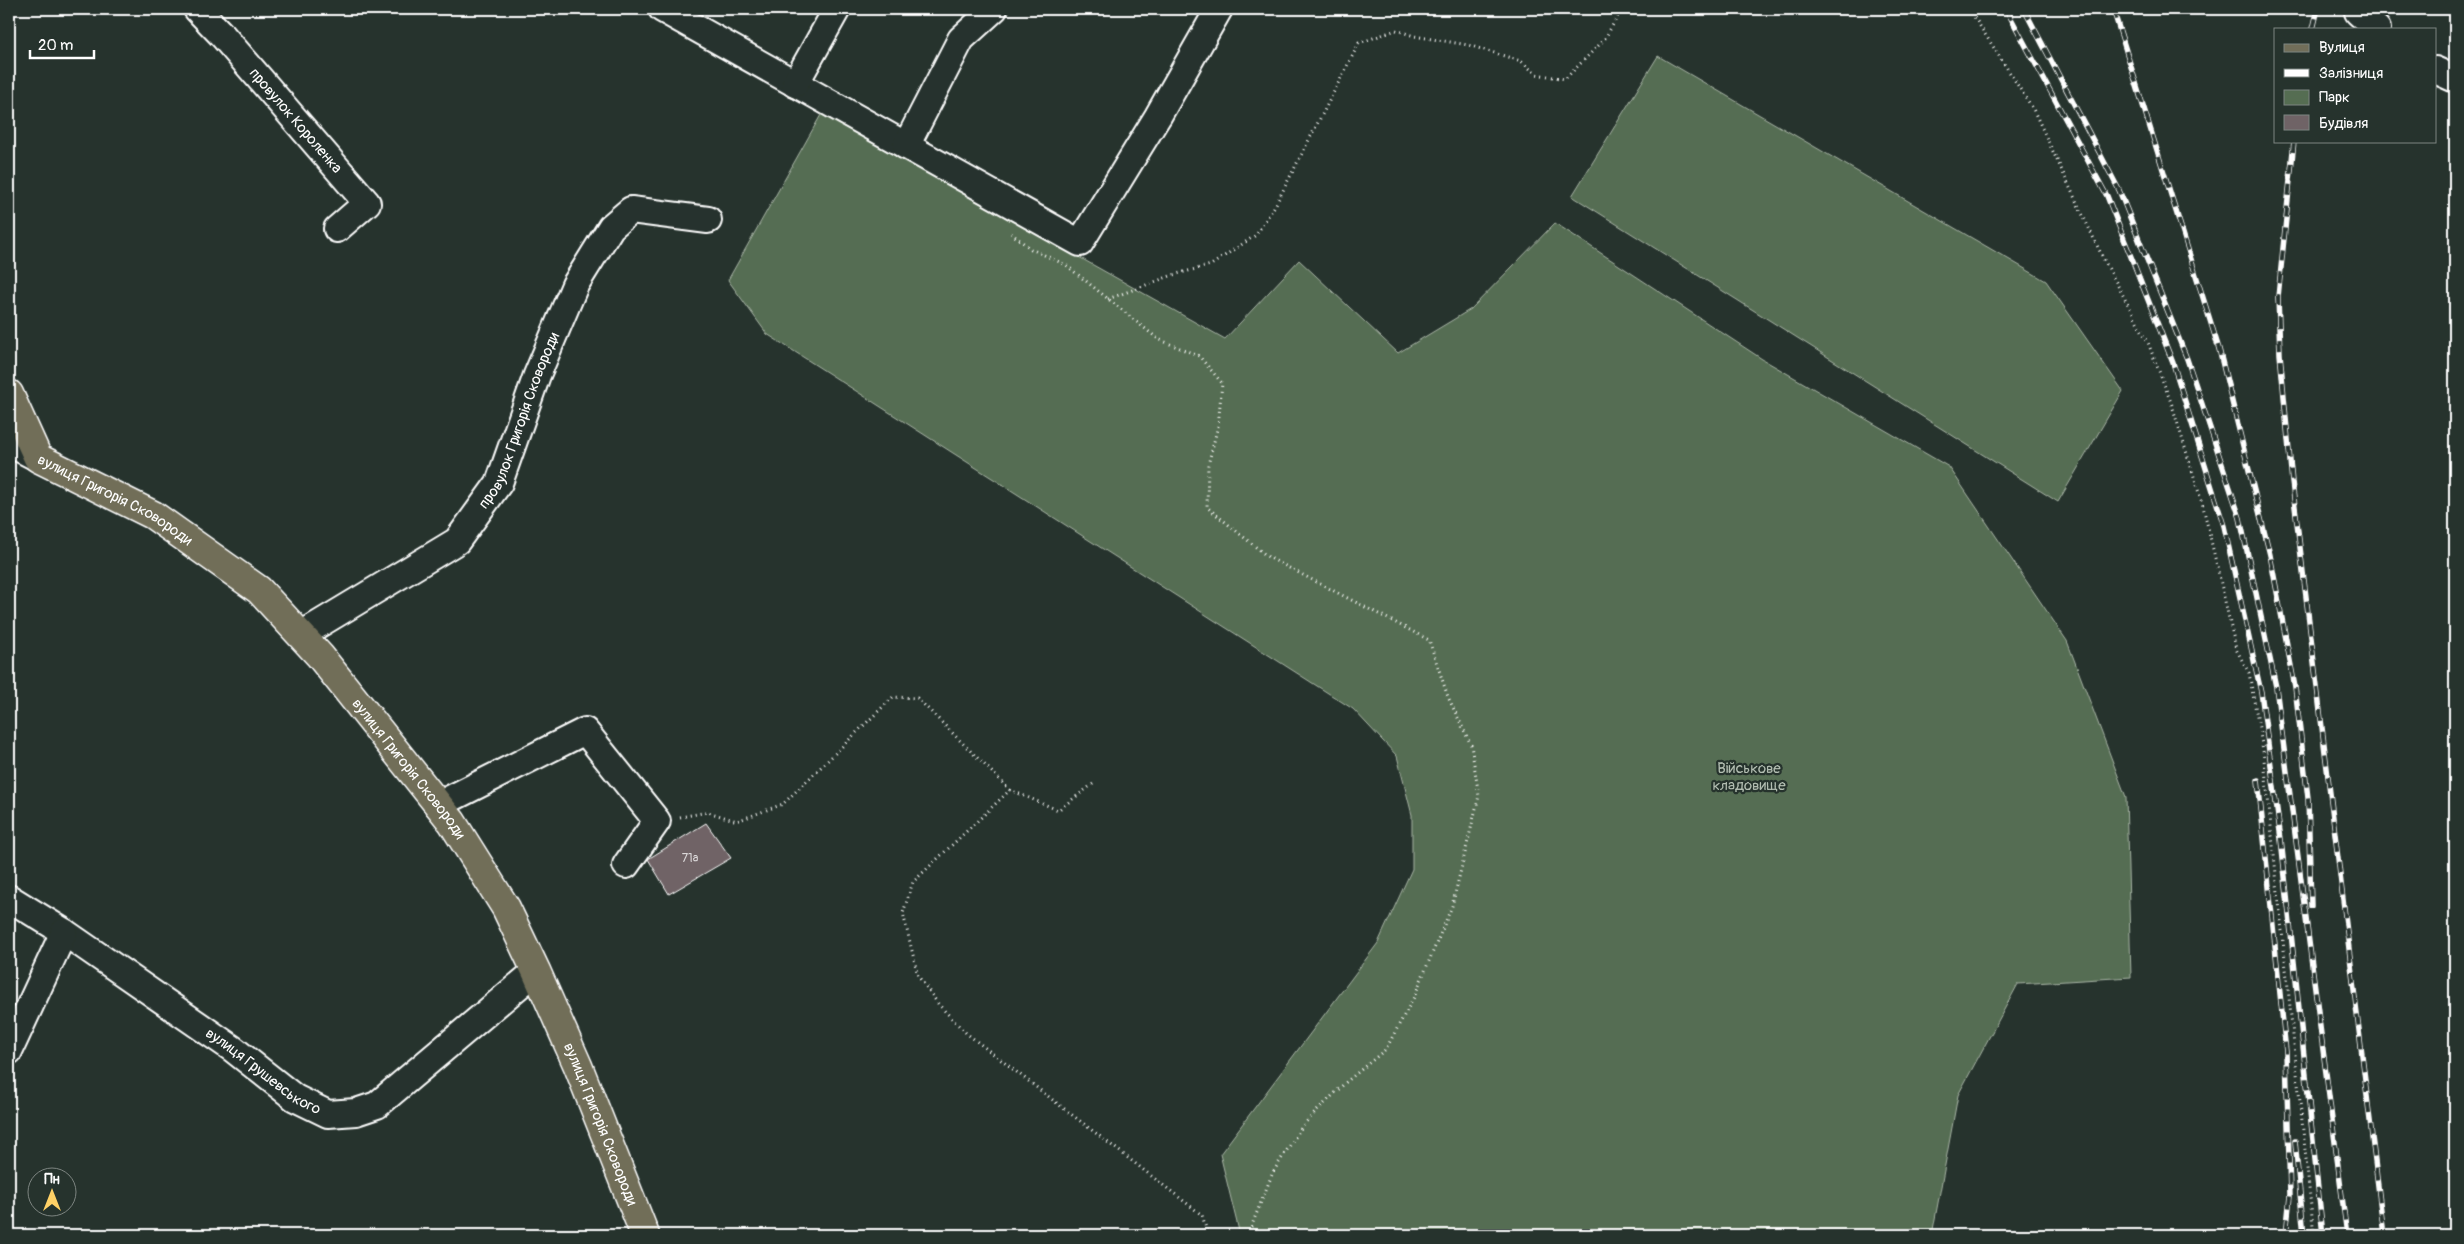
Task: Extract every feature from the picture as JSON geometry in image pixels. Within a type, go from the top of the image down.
[{"type":"main road","points":[[9,394],[38,458]]},
{"type":"main road","name":"вулиця Григорія Сковороди","points":[[38,458],[153,515],[259,590],[301,635],[452,822],[506,908],[536,971],[578,1066],[645,1235]]},
{"type":"street","name":"провулок Короленка","points":[[197,9],[223,36],[367,203],[337,229]]},
{"type":"street","points":[[662,9],[1080,243],[1158,116],[1219,9]]},
{"type":"street","points":[[795,84],[837,9]]},
{"type":"street","points":[[906,146],[962,39],[994,9]]},
{"type":"street","points":[[2436,70],[2455,79]]},
{"type":"street","name":"провулок Григорія Сковороди","points":[[301,635],[457,541],[499,482],[537,375],[575,285],[611,227],[631,210],[708,220]]},
{"type":"street","name":"вулиця Григорія Сковороди","points":[[9,444],[38,458]]},
{"type":"street","points":[[438,805],[585,731],[657,821],[626,865]]},
{"type":"street","name":"вулиця Грушевського","points":[[9,898],[64,932],[233,1049],[295,1098],[328,1114],[356,1112],[377,1105],[536,971]]},
{"type":"street","points":[[9,1052],[64,932]]},
{"type":"path","points":[[1108,299],[1211,265],[1256,235],[1276,204],[1359,42],[1396,30],[1414,36],[1468,45],[1521,61],[1536,74],[1565,79],[1604,40],[1622,9]]},
{"type":"path","points":[[1969,9],[2032,109],[2103,258],[2148,340],[2172,405],[2203,506],[2236,649],[2249,673],[2263,750],[2314,1235]]},
{"type":"path","points":[[1007,231],[1031,249],[1066,265],[1158,339],[1199,356],[1222,383],[1218,426],[1208,465],[1207,507],[1268,557],[1430,640],[1448,697],[1471,745],[1479,796],[1452,906],[1414,997],[1386,1049],[1345,1083],[1303,1125],[1273,1172],[1248,1235]]},
{"type":"path","points":[[657,821],[708,812],[737,821],[783,804],[893,697],[916,698],[1010,790],[1058,810],[1093,784]]},
{"type":"path","points":[[1010,790],[913,882],[903,913],[918,976],[940,1005],[966,1033],[1202,1215],[1208,1235]]},
{"type":"green space","points":[[1658,56],[2046,281],[2123,391],[2058,502],[1572,196]]},
{"type":"green space","name":"Військове кладовище","points":[[822,113],[1225,339],[1299,260],[1398,353],[1471,309],[1555,223],[1762,359],[1949,467],[2067,641],[2126,797],[2131,977],[2018,984],[1958,1095],[1932,1235],[1240,1235],[1220,1154],[1378,943],[1412,869],[1412,815],[1397,756],[1353,709],[767,334],[728,280]]},
{"type":"building","points":[[706,823],[731,858],[669,894],[648,859]]},
{"type":"railway","points":[[2006,9],[2107,196],[2173,363],[2224,526],[2261,692],[2281,839],[2323,1235]]},
{"type":"railway","points":[[2024,9],[2119,190],[2187,359],[2240,518],[2276,687],[2347,1235]]},
{"type":"railway","points":[[2113,9],[2219,349],[2270,555],[2295,687],[2308,798],[2311,906]]},
{"type":"railway","points":[[2313,28],[2318,9]]},
{"type":"railway","points":[[2294,142],[2278,297],[2280,354],[2292,482],[2384,1235]]},
{"type":"railway","points":[[2258,780],[2286,1052],[2290,1196],[2286,1235]]},
{"type":"railway","points":[[2295,1141],[2304,1235]]}]
